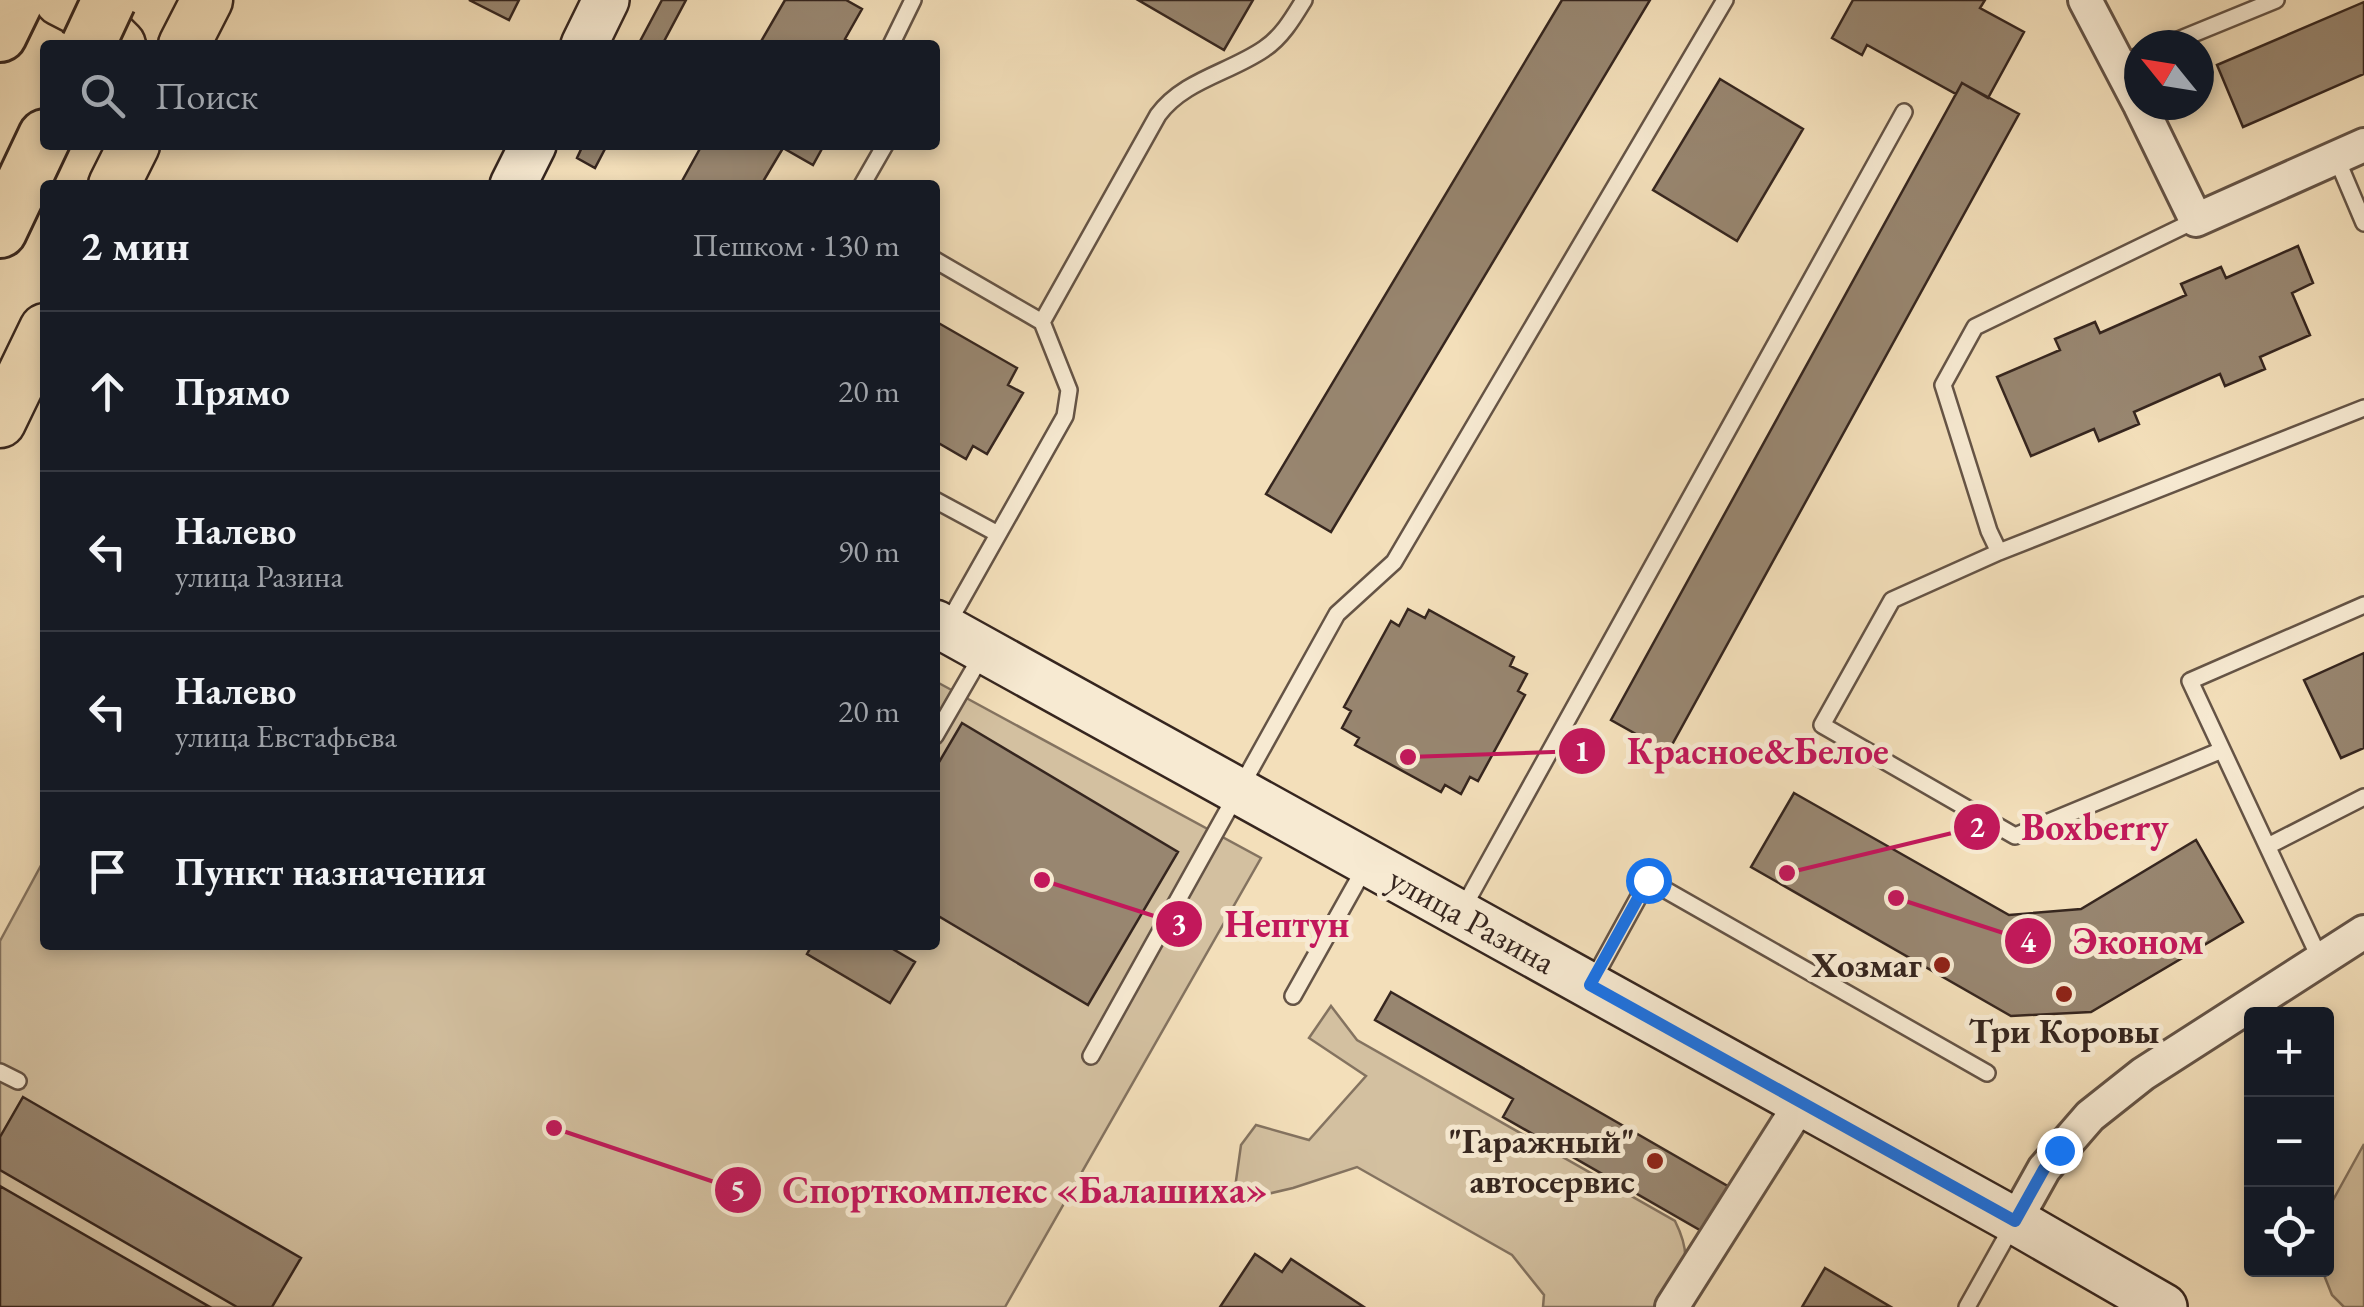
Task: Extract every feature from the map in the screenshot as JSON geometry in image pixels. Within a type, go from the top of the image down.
[{"type":"highway","points":[[0,35],[16,0]]},
{"type":"highway","points":[[90,40],[110,0]]},
{"type":"highway","points":[[0,231],[40,147]]},
{"type":"main road","points":[[60,0],[91,16],[115,40]]},
{"type":"main road","points":[[187,40],[207,0]]},
{"type":"main road","points":[[586,40],[606,0]]},
{"type":"main road","points":[[515,180],[530,150]]},
{"type":"main road","points":[[0,422],[40,338]]},
{"type":"main road","name":"улица Разина","points":[[940,626],[2164,1307]]},
{"type":"street","points":[[2084,0],[2124,52]]},
{"type":"street","points":[[2148,120],[2196,220],[2350,151]]},
{"type":"street","points":[[2015,1221],[2044,1169],[2090,1116],[2144,1074],[2364,932]]},
{"type":"street","points":[[1672,1307],[1801,1102]]},
{"type":"lane","points":[[893,40],[914,0]]},
{"type":"lane","points":[[1042,322],[1170,98],[1263,50],[1278,38],[1304,0]]},
{"type":"lane","points":[[1091,1056],[1337,614],[1394,562],[1725,0]]},
{"type":"lane","points":[[2203,30],[2276,0]]},
{"type":"lane","points":[[1460,914],[1904,112]]},
{"type":"lane","points":[[865,180],[882,150]]},
{"type":"lane","points":[[2350,151],[2364,223]]},
{"type":"lane","points":[[2000,552],[1989,531],[1943,385],[1975,326],[2196,220]]},
{"type":"lane","points":[[940,263],[1042,322],[1069,390],[1069,404],[998,534],[940,626]]},
{"type":"lane","points":[[2222,750],[2015,836],[1822,726],[1892,600],[2000,552],[2364,408]]},
{"type":"lane","points":[[940,503],[998,534]]},
{"type":"lane","points":[[2320,958],[2190,682],[2364,606]]},
{"type":"lane","points":[[940,727],[984,651]]},
{"type":"lane","points":[[2268,846],[2364,798]]},
{"type":"lane","points":[[1293,996],[1368,862]]},
{"type":"lane","points":[[1590,985],[1648,880],[1987,1074]]},
{"type":"lane","points":[[0,1072],[18,1081]]},
{"type":"lane","points":[[1967,1307],[2015,1221]]},
{"type":"shaded area","points":[[940,684],[1261,858],[1005,1307],[0,1307],[0,941],[40,867],[40,950],[940,950]]},
{"type":"shaded area","points":[[1331,1006],[1357,1040],[1675,1221],[1684,1246],[1685,1265],[1664,1307],[1543,1307],[1544,1295],[1512,1255],[1357,1167],[1233,1202],[1241,1145],[1256,1125],[1309,1140],[1366,1076],[1309,1038]]},
{"type":"shaded area","points":[[2364,1144],[2364,1307],[2344,1307],[2332,1295],[2325,1277],[2334,1277],[2334,1198]]},
{"type":"building","points":[[469,0],[519,0],[509,20]]},
{"type":"building","points":[[662,0],[686,0],[665,40],[641,40]]},
{"type":"building","points":[[785,0],[846,0],[862,9],[847,40],[762,40]]},
{"type":"building","points":[[1138,0],[1253,0],[1224,50]]},
{"type":"building","points":[[1562,0],[1650,0],[1331,532],[1266,494]]},
{"type":"building","points":[[1853,0],[1985,0],[1980,8],[2024,32],[1988,98],[1962,83],[1956,94],[1867,45],[1862,55],[1832,38]]},
{"type":"building","points":[[2364,2],[2364,74],[2243,127],[2217,65]]},
{"type":"building","points":[[1720,79],[1803,129],[1737,241],[1653,190]]},
{"type":"building","points":[[1962,83],[2019,114],[1668,752],[1611,720]]},
{"type":"building","points":[[581,150],[604,150],[595,168],[577,158]]},
{"type":"building","points":[[699,150],[782,150],[764,180],[683,180]]},
{"type":"building","points":[[787,150],[821,150],[813,165]]},
{"type":"building","points":[[2298,246],[2313,283],[2292,293],[2310,335],[2260,357],[2265,369],[2225,386],[2220,374],[2134,412],[2139,424],[2099,441],[2094,429],[2031,456],[1997,377],[2060,350],[2055,339],[2095,322],[2100,333],[2186,295],[2181,284],[2221,267],[2226,278]]},
{"type":"building","points":[[940,324],[1017,368],[1008,385],[1023,393],[987,454],[973,446],[966,459],[940,444]]},
{"type":"building","points":[[1408,609],[1425,618],[1429,610],[1514,657],[1510,666],[1527,674],[1518,691],[1525,695],[1478,781],[1470,777],[1461,794],[1445,785],[1441,792],[1355,745],[1359,738],[1342,728],[1351,711],[1344,707],[1391,621],[1399,626]]},
{"type":"building","points":[[2364,653],[2364,748],[2341,758],[2304,680]]},
{"type":"building","points":[[962,723],[1178,852],[1088,1005],[940,917],[940,760]]},
{"type":"building","points":[[1794,793],[2009,915],[2081,909],[2196,840],[2243,922],[2091,1012],[2011,1016],[1751,867]]},
{"type":"building","points":[[809,950],[895,950],[915,962],[890,1003],[807,954]]},
{"type":"building","points":[[1391,992],[1738,1192],[1712,1237],[1503,1117],[1513,1099],[1375,1020]]},
{"type":"building","points":[[23,1097],[301,1258],[272,1307],[237,1307],[0,1170],[0,1137]]},
{"type":"building","points":[[0,1186],[210,1307],[0,1307]]},
{"type":"building","points":[[1255,1254],[1282,1272],[1291,1259],[1364,1307],[1220,1307]]},
{"type":"building","points":[[1825,1268],[1891,1307],[1802,1307]]},
{"type":"place","name":"Красное&Белое","points":[[1408,757]]},
{"type":"place","name":"Boxberry","points":[[1787,873]]},
{"type":"place","name":"Нептун","points":[[1042,880]]},
{"type":"place","name":"Эконом","points":[[1896,898]]},
{"type":"place","name":"Хозмаг","points":[[1942,965]]},
{"type":"place","name":"Три Коровы","points":[[2064,994]]},
{"type":"place","name":"Спорткомплекс «Балашиха»","points":[[554,1128]]},
{"type":"place","name":"\"Гаражный\" автосервис","points":[[1655,1161]]},
{"type":"route","points":[[1648,880],[1590,985],[2015,1221],[2059,1150]]}]
